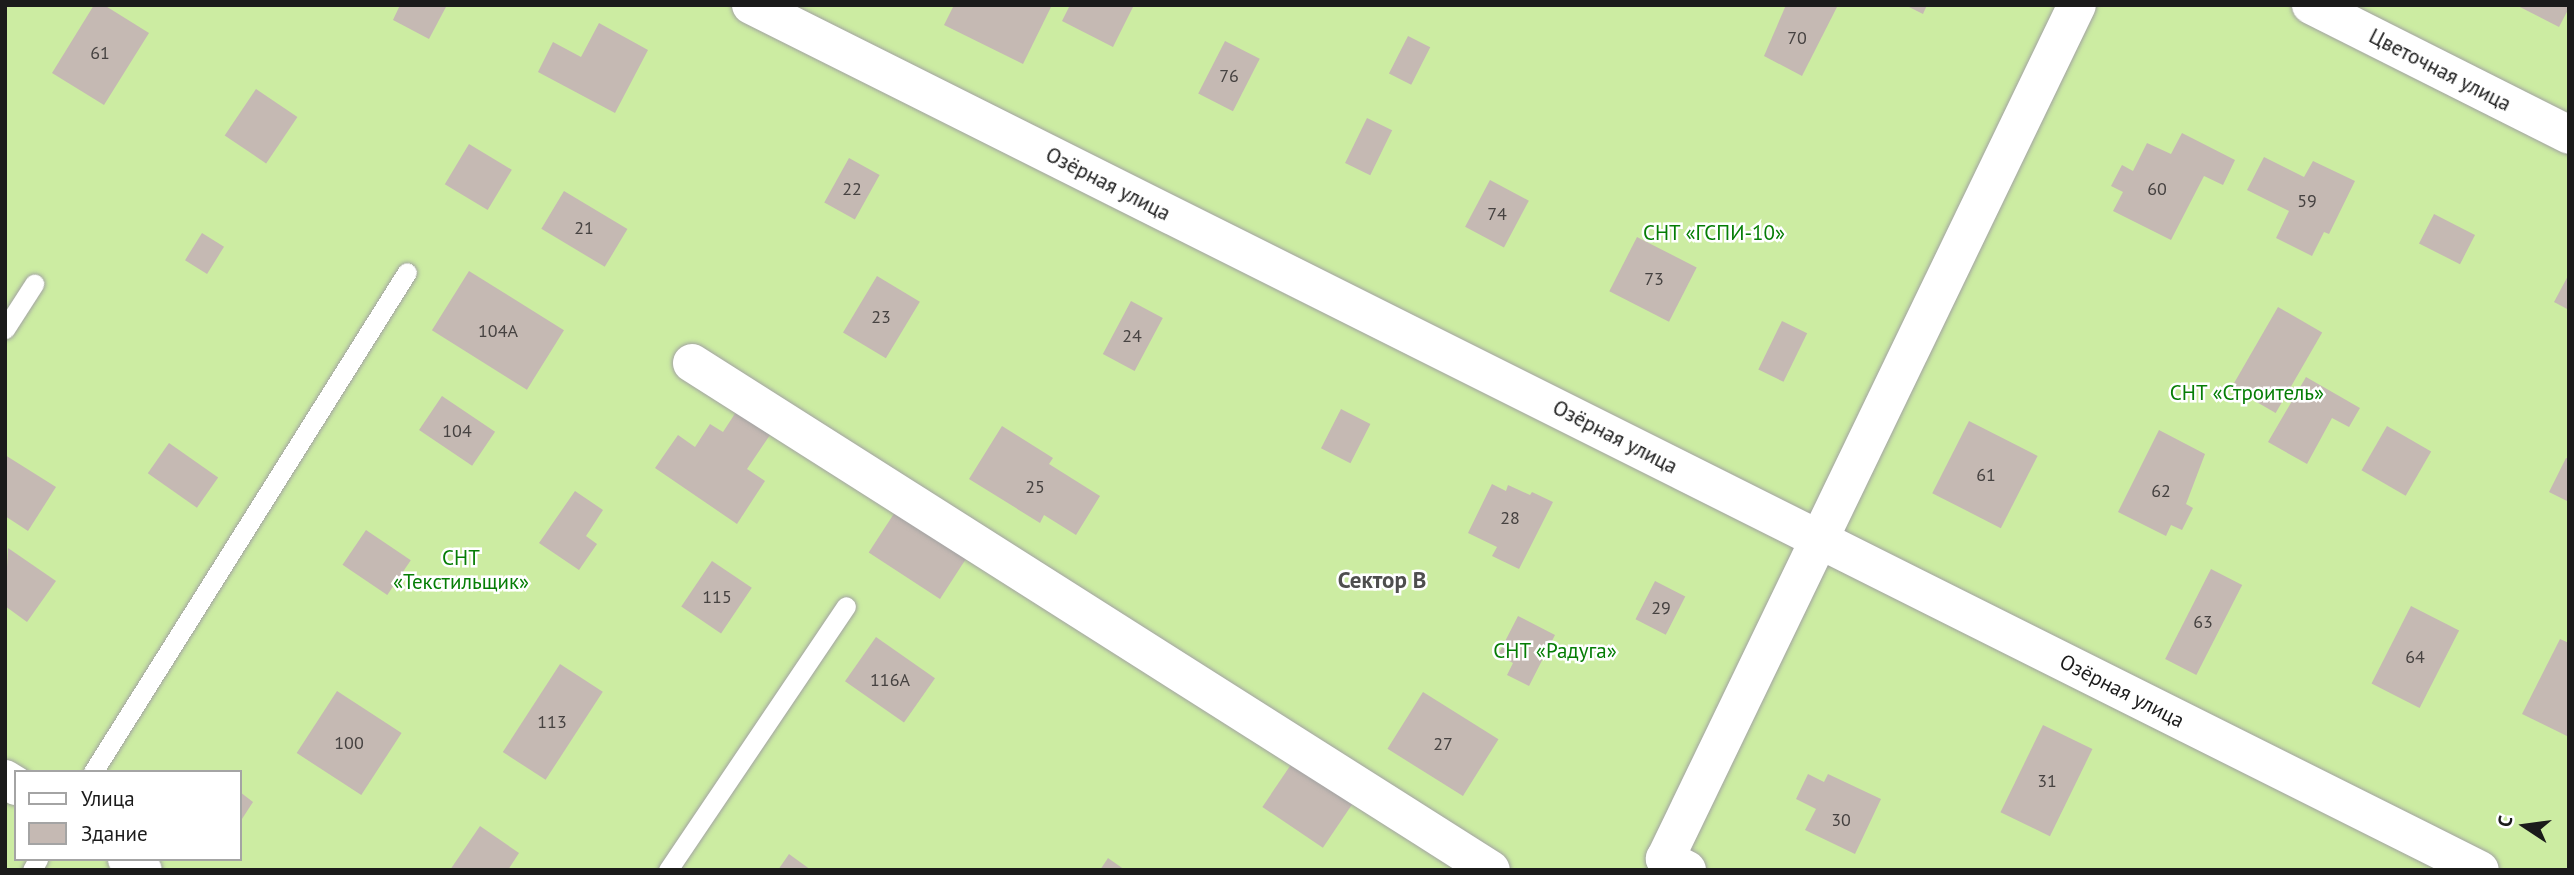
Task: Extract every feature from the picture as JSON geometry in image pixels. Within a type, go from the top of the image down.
[{"type":"street","name":"Озёрная улица","points":[[751,5],[2480,870]]},
{"type":"street","points":[[1671,866],[1819,540],[2077,5]]},
{"type":"street","name":"Цветочная улица","points":[[2311,5],[2569,135]]},
{"type":"street","points":[[692,363],[1491,870]]},
{"type":"lane","points":[[94,770],[407,272]]},
{"type":"lane","points":[[5,329],[34,284]]},
{"type":"lane","points":[[668,870],[846,606]]},
{"type":"green space","points":[[5,5],[2569,5],[2569,870],[5,870]]},
{"type":"building","points":[[94,5],[104,5],[149,33],[104,105],[52,73]]},
{"type":"building","points":[[400,5],[447,5],[429,39],[393,20]]},
{"type":"building","points":[[954,5],[1052,5],[1023,64],[944,25]]},
{"type":"building","points":[[1070,5],[1134,5],[1113,47],[1062,21]]},
{"type":"building","points":[[1786,5],[1838,5],[1802,76],[1764,56]]},
{"type":"building","points":[[1905,5],[1927,5],[1923,14]]},
{"type":"building","points":[[2516,5],[2569,5],[2569,8],[2559,27]]},
{"type":"building","points":[[599,23],[648,50],[615,113],[538,72],[553,42],[581,57]]},
{"type":"building","points":[[1408,36],[1430,47],[1411,85],[1389,73]]},
{"type":"building","points":[[1225,41],[1260,59],[1233,111],[1198,94]]},
{"type":"building","points":[[256,89],[297,117],[266,163],[225,135]]},
{"type":"building","points":[[1367,118],[1392,130],[1370,175],[1345,163]]},
{"type":"building","points":[[2182,133],[2235,160],[2223,185],[2204,176],[2171,240],[2113,211],[2123,192],[2111,186],[2122,165],[2133,171],[2147,143],[2171,154]]},
{"type":"building","points":[[469,144],[512,170],[488,210],[445,184]]},
{"type":"building","points":[[2264,157],[2304,177],[2313,161],[2355,181],[2329,234],[2324,232],[2312,256],[2276,238],[2289,211],[2247,190]]},
{"type":"building","points":[[849,158],[880,175],[855,220],[824,203]]},
{"type":"building","points":[[1490,180],[1529,201],[1504,247],[1465,227]]},
{"type":"building","points":[[564,191],[627,229],[605,267],[541,229]]},
{"type":"building","points":[[2434,214],[2475,235],[2460,264],[2419,243]]},
{"type":"building","points":[[202,233],[224,247],[207,274],[185,260]]},
{"type":"building","points":[[1637,237],[1697,267],[1669,322],[1609,291]]},
{"type":"building","points":[[469,271],[564,330],[527,390],[432,330]]},
{"type":"building","points":[[2569,274],[2569,310],[2554,302]]},
{"type":"building","points":[[877,276],[920,302],[886,358],[843,333]]},
{"type":"building","points":[[1131,301],[1163,318],[1135,371],[1103,354]]},
{"type":"building","points":[[2278,307],[2322,332],[2276,413],[2232,388]]},
{"type":"building","points":[[1782,321],[1807,333],[1783,382],[1758,370]]},
{"type":"building","points":[[2306,377],[2360,408],[2349,427],[2332,418],[2307,464],[2268,442]]},
{"type":"building","points":[[442,396],[495,432],[472,466],[419,430]]},
{"type":"building","points":[[1341,409],[1370,424],[1350,463],[1321,448]]},
{"type":"building","points":[[736,412],[770,435],[747,469],[765,481],[737,524],[655,468],[678,435],[695,447],[710,424],[723,432]]},
{"type":"building","points":[[1969,421],[2038,456],[2001,528],[1932,493]]},
{"type":"building","points":[[1002,426],[1053,458],[1049,464],[1100,496],[1076,535],[1044,515],[1040,523],[969,479]]},
{"type":"building","points":[[2387,426],[2431,452],[2406,496],[2362,470]]},
{"type":"building","points":[[2159,430],[2205,454],[2186,504],[2193,508],[2182,530],[2171,525],[2166,536],[2118,512]]},
{"type":"building","points":[[169,443],[218,477],[197,508],[148,473]]},
{"type":"building","points":[[5,455],[56,487],[28,531],[5,516]]},
{"type":"building","points":[[2566,458],[2569,459],[2569,502],[2549,492]]},
{"type":"building","points":[[1492,484],[1506,491],[1508,485],[1530,495],[1532,492],[1553,502],[1519,569],[1492,556],[1497,547],[1468,533]]},
{"type":"building","points":[[575,491],[603,510],[586,536],[597,544],[579,570],[539,543]]},
{"type":"building","points":[[897,509],[968,555],[940,599],[869,553]]},
{"type":"building","points":[[366,530],[411,560],[387,595],[343,565]]},
{"type":"building","points":[[8,548],[56,581],[27,622],[5,606]]},
{"type":"building","points":[[712,561],[752,588],[721,633],[681,607]]},
{"type":"building","points":[[2211,569],[2242,585],[2196,675],[2165,659]]},
{"type":"building","points":[[1655,581],[1685,596],[1666,635],[1635,619]]},
{"type":"building","points":[[2411,606],[2459,631],[2420,708],[2372,684]]},
{"type":"building","points":[[1518,616],[1555,635],[1529,686],[1507,675],[1513,663],[1498,655]]},
{"type":"building","points":[[876,637],[935,678],[904,723],[845,681]]},
{"type":"building","points":[[2560,639],[2569,643],[2569,737],[2522,714]]},
{"type":"building","points":[[560,664],[603,692],[546,780],[503,752]]},
{"type":"building","points":[[337,691],[402,733],[361,795],[297,753]]},
{"type":"building","points":[[1423,692],[1498,739],[1463,796],[1387,749]]},
{"type":"building","points":[[2043,725],[2092,749],[2050,836],[2000,812]]},
{"type":"building","points":[[1292,763],[1353,804],[1323,848],[1262,807]]},
{"type":"building","points":[[1808,774],[1824,782],[1828,774],[1881,799],[1855,854],[1805,830],[1816,809],[1796,799]]},
{"type":"building","points":[[242,794],[253,802],[242,819]]},
{"type":"building","points":[[480,826],[519,853],[508,870],[450,870]]},
{"type":"building","points":[[789,854],[811,870],[778,870]]},
{"type":"building","points":[[1108,858],[1125,870],[1100,870]]},
{"type":"district","name":"Сектор В","points":[[1382,580]]},
{"type":"park label","name":"СНТ «ГСПИ-10»","points":[[1714,233]]},
{"type":"park label","name":"СНТ «Строитель»","points":[[2247,393]]},
{"type":"park label","name":"СНТ «Текстильщик»","points":[[461,570]]},
{"type":"park label","name":"СНТ «Радуга»","points":[[1555,651]]}]
